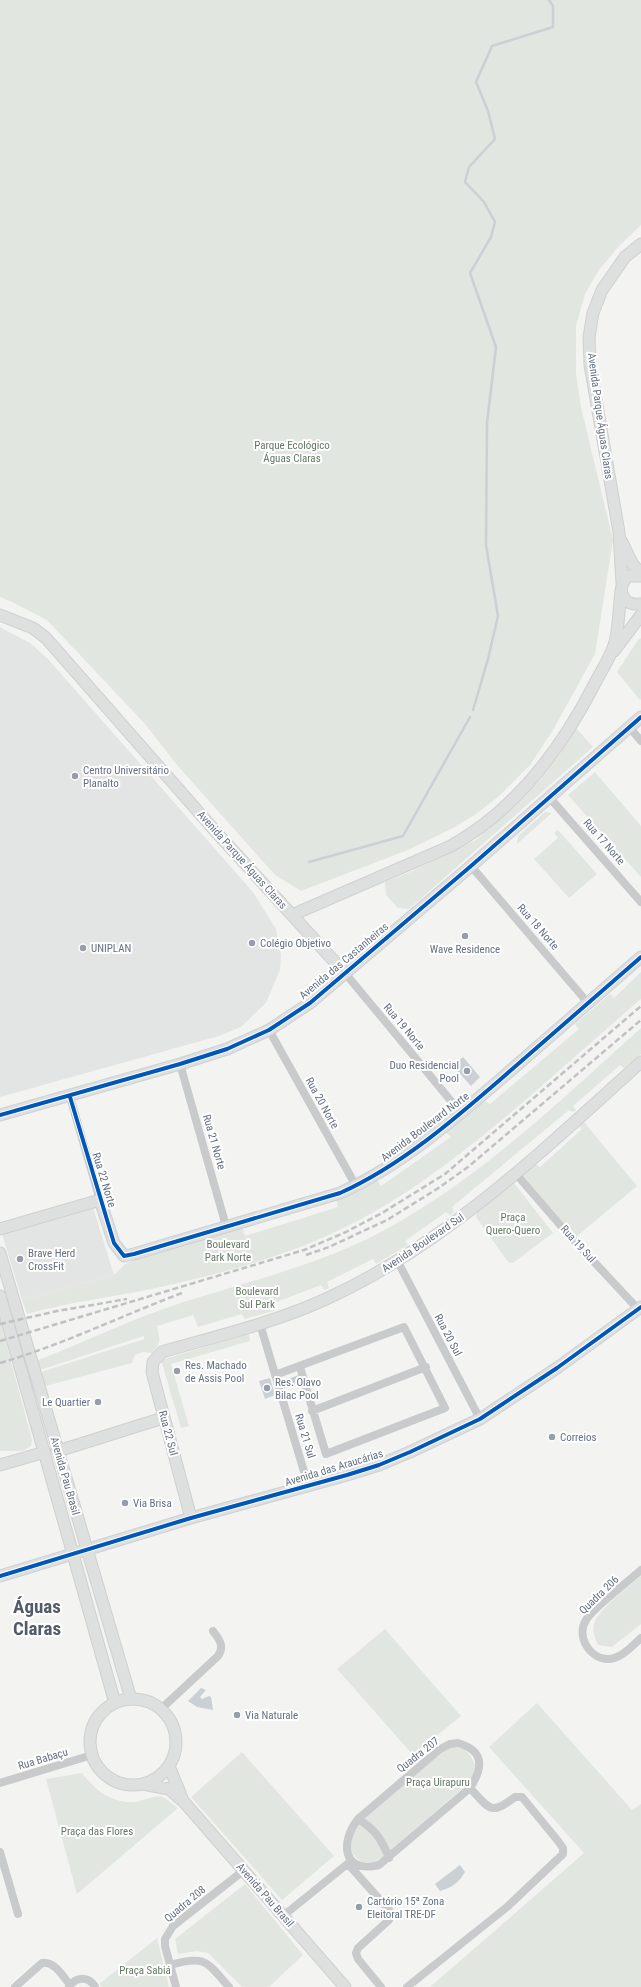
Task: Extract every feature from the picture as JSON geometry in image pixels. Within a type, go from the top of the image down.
[{"type":"street","name":"Avenida Parque Águas Claras","points":[[0,615],[33,628],[46,638],[212,828],[292,915],[451,846],[469,836],[504,807],[541,767],[573,725],[607,661],[615,641],[622,587],[619,532],[590,365],[589,337],[594,307],[602,290],[626,257],[641,244]]},
{"type":"street","name":"Avenida Parque Águas Claras","points":[[619,532],[629,557],[641,575]]},
{"type":"street","points":[[641,575],[629,576],[622,587],[622,595],[627,602],[636,605],[641,604]]},
{"type":"street","name":"Avenida Parque Águas Claras","points":[[607,661],[641,615]]},
{"type":"street","name":"Avenida das Castanheiras","points":[[0,1115],[70,1097],[180,1064],[227,1049],[269,1030],[310,1003],[471,866],[641,717]]},
{"type":"street","points":[[629,727],[641,741]]},
{"type":"street","name":"Rua 17 Norte","points":[[549,797],[641,902]]},
{"type":"street","name":"Rua 18 Norte","points":[[471,866],[588,1003]]},
{"type":"street","points":[[292,915],[345,973]]},
{"type":"street","name":"Avenida Boulevard Norte","points":[[134,1254],[340,1193],[356,1186],[403,1156],[461,1113],[641,957]]},
{"type":"street","name":"Rua 19 Norte","points":[[345,973],[461,1113]]},
{"type":"street","name":"Rua 20 Norte","points":[[269,1030],[356,1186]]},
{"type":"street","name":"Avenida Boulevard Sul","points":[[162,1352],[294,1313],[326,1299],[398,1262],[468,1212],[516,1174],[641,1062]]},
{"type":"street","name":"Rua 21 Norte","points":[[180,1064],[226,1226]]},
{"type":"street","name":"Rua 22 Norte","points":[[70,1097],[100,1200],[118,1250],[124,1256],[134,1254]]},
{"type":"street","name":"Rua 19 Sul","points":[[516,1174],[568,1234],[640,1310]]},
{"type":"street","points":[[0,1229],[100,1200]]},
{"type":"street","name":"Avenida Pau Brasil","points":[[0,1253],[131,1699]]},
{"type":"street","name":"Rua 20 Sul","points":[[398,1262],[480,1419]]},
{"type":"street","name":"Avenida Pau Brasil","points":[[0,1296],[115,1703]]},
{"type":"street","name":"Avenida das Araucárias","points":[[0,1576],[191,1518],[378,1465],[480,1419],[557,1368],[640,1310]]},
{"type":"street","name":"Rua 21 Sul","points":[[260,1324],[308,1485]]},
{"type":"street","points":[[275,1375],[300,1367],[404,1327],[426,1367],[445,1409],[326,1454],[300,1367]]},
{"type":"street","name":"Rua 22 Sul","points":[[162,1352],[153,1362],[152,1372],[163,1418],[191,1518]]},
{"type":"street","points":[[312,1411],[426,1367]]},
{"type":"street","points":[[279,1386],[303,1378]]},
{"type":"street","points":[[58,1451],[163,1418]]},
{"type":"street","points":[[0,1465],[45,1452]]},
{"type":"street","name":"Quadra 206","points":[[641,1570],[593,1612],[586,1621],[582,1632],[583,1641],[587,1648],[598,1656],[608,1659],[618,1656],[641,1638]]},
{"type":"street","points":[[161,1709],[221,1652],[221,1642],[213,1631]]},
{"type":"street","points":[[131,1699],[147,1701],[161,1709],[171,1721],[176,1736],[175,1751],[169,1766],[158,1777],[143,1784],[128,1785],[114,1780],[102,1772],[92,1755],[91,1734],[96,1721],[104,1711],[115,1703],[131,1699]]},
{"type":"street","name":"Quadra 207","points":[[458,1743],[469,1746],[476,1754],[480,1765],[478,1775],[470,1788],[379,1865],[370,1867],[350,1862],[347,1850],[347,1841],[351,1829],[358,1819],[440,1749],[450,1744],[458,1743]]},
{"type":"street","name":"Rua Babaçu","points":[[0,1783],[92,1755]]},
{"type":"street","name":"Avenida Pau Brasil","points":[[169,1766],[184,1802]]},
{"type":"street","name":"Avenida Pau Brasil","points":[[143,1784],[169,1790],[184,1802],[345,1987]]},
{"type":"street","points":[[407,1987],[507,1907],[563,1854],[563,1848],[558,1841],[522,1797],[515,1797],[501,1808],[494,1809],[488,1807],[470,1788]]},
{"type":"street","points":[[358,1819],[370,1826],[378,1834],[389,1858]]},
{"type":"street","points":[[0,1852],[18,1914]]},
{"type":"street","points":[[283,1916],[350,1862],[389,1910],[391,1915],[389,1920],[358,1948],[356,1953],[358,1959],[381,1987]]},
{"type":"street","name":"Quadra 208","points":[[176,1987],[165,1946],[165,1939],[173,1926],[243,1870]]},
{"type":"street","points":[[170,1965],[188,1960],[198,1960],[207,1963],[229,1987]]},
{"type":"street","points":[[15,1987],[42,1963],[47,1962],[52,1965],[70,1986],[74,1982],[82,1979],[91,1982],[95,1987]]},
{"type":"shaded area","name":"Centro Universitário Planalto","points":[[0,627],[30,643],[48,659],[253,892],[276,929],[281,955],[280,970],[266,1003],[241,1027],[219,1036],[0,1097]]},
{"type":"shaded area","name":"Duo Residencial Pool","points":[[463,1057],[480,1077],[471,1086],[453,1066]]},
{"type":"shaded area","name":"Brave Herd CrossFit","points":[[93,1207],[114,1275],[22,1300],[2,1234]]},
{"type":"shaded area","name":"Res. Olavo Bilac Pool","points":[[270,1378],[275,1395],[265,1399],[259,1381]]},
{"type":"shaded area","points":[[201,1688],[206,1690],[200,1697],[202,1699],[209,1696],[211,1697],[213,1710],[197,1707],[188,1701]]},
{"type":"shaded area","points":[[460,1865],[465,1872],[460,1879],[451,1887],[440,1891],[435,1884]]},
{"type":"green space","name":"Parque Ecológico Águas Claras","points":[[0,0],[641,0],[641,225],[619,246],[599,270],[585,294],[576,326],[576,373],[581,407],[613,540],[595,654],[553,730],[530,765],[498,797],[476,814],[453,828],[408,850],[301,891],[275,875],[177,765],[145,724],[47,620],[0,597]]},
{"type":"green space","points":[[641,638],[640,700],[617,672],[638,640]]},
{"type":"green space","points":[[576,728],[593,747],[409,909],[398,908],[386,895],[385,882],[410,872],[476,840],[541,779],[562,751]]},
{"type":"green space","points":[[595,772],[641,826],[641,877],[568,795]]},
{"type":"green space","points":[[545,812],[552,813],[517,844],[518,836]]},
{"type":"green space","points":[[558,830],[597,874],[569,898],[534,859],[558,838],[554,833]]},
{"type":"green space","name":"Boulevard Park Norte","points":[[641,972],[641,999],[550,1079],[461,1153],[435,1173],[380,1209],[322,1238],[261,1261],[156,1288],[75,1303],[27,1314],[22,1300],[114,1275],[125,1264],[137,1259],[242,1226],[245,1236],[338,1207],[336,1199],[357,1192],[377,1180],[381,1186],[451,1137],[446,1132],[485,1101],[490,1104],[579,1029],[575,1024],[610,994],[614,998]]},
{"type":"green space","name":"Boulevard Sul Park","points":[[641,1028],[641,1054],[624,1068],[620,1065],[573,1106],[576,1110],[573,1112],[569,1110],[452,1207],[454,1212],[450,1215],[446,1212],[405,1241],[408,1245],[376,1264],[373,1259],[327,1282],[329,1288],[324,1290],[321,1285],[274,1303],[276,1310],[245,1319],[242,1314],[198,1327],[193,1315],[157,1326],[159,1343],[152,1353],[143,1352],[135,1355],[132,1363],[42,1387],[38,1373],[144,1339],[144,1336],[40,1370],[36,1361],[170,1306],[296,1268],[348,1248],[397,1223],[430,1203],[494,1157],[554,1106]]},
{"type":"green space","points":[[583,1121],[637,1186],[576,1237],[521,1174],[534,1163],[540,1167],[582,1129],[579,1126]]},
{"type":"green space","name":"Praça Quero-Quero","points":[[514,1183],[553,1233],[513,1263],[508,1262],[476,1217],[478,1209],[508,1184]]},
{"type":"green space","points":[[0,1320],[32,1440],[31,1446],[23,1451],[0,1451]]},
{"type":"green space","points":[[249,1334],[250,1341],[171,1364],[189,1426],[181,1428],[161,1360]]},
{"type":"green space","points":[[641,1576],[641,1624],[612,1647],[598,1645],[593,1630],[597,1618],[614,1598]]},
{"type":"green space","points":[[385,1629],[461,1716],[413,1755],[337,1669]]},
{"type":"green space","points":[[537,1703],[632,1810],[641,1804],[641,1987],[430,1987],[584,1853],[489,1747]]},
{"type":"green space","name":"Praça Uirapuru","points":[[447,1747],[463,1748],[470,1755],[475,1765],[471,1781],[381,1858],[374,1862],[361,1862],[350,1851],[348,1838],[355,1827]]},
{"type":"green space","points":[[242,1752],[334,1856],[282,1900],[191,1797]]},
{"type":"green space","name":"Praça das Flores","points":[[82,1773],[98,1790],[119,1801],[135,1802],[155,1797],[162,1797],[178,1808],[77,1894],[46,1779]]},
{"type":"green space","points":[[245,1884],[303,1955],[269,1987],[242,1987],[208,1953],[197,1951],[178,1954],[175,1939]]},
{"type":"green space","name":"Praça Sabiá","points":[[157,1938],[169,1987],[102,1987],[99,1984]]},
{"type":"waterway","points":[[473,710],[488,659],[498,616],[486,545],[487,423],[496,347],[470,273],[491,237],[495,222],[484,202],[465,182],[469,167],[495,139],[488,111],[476,82],[492,46],[553,27],[553,6],[549,0]]},
{"type":"waterway","points":[[309,862],[403,836],[470,717]]},
{"type":"railway","points":[[0,1341],[304,1250],[346,1232],[382,1213],[445,1174],[641,1006]]},
{"type":"railway","points":[[306,1255],[329,1247],[387,1220],[437,1189],[468,1167],[641,1020]]},
{"type":"railway","points":[[0,1363],[46,1348],[182,1293]]},
{"type":"railway","points":[[0,1324],[57,1311],[127,1299]]},
{"type":"cycle path","points":[[0,1115],[180,1064],[227,1049],[269,1030],[310,1003],[471,866],[641,717]]},
{"type":"cycle path","points":[[70,1097],[114,1243],[124,1256],[134,1254],[340,1193],[364,1181],[408,1154],[450,1122],[641,957]]},
{"type":"cycle path","points":[[0,1576],[191,1518],[347,1475],[379,1465],[410,1452],[480,1419],[557,1368],[641,1307]]},
{"type":"place","name":"Centro Universitário Planalto","points":[[75,776]]},
{"type":"place","name":"Wave Residence","points":[[465,936]]},
{"type":"place","name":"Colégio Objetivo","points":[[252,943]]},
{"type":"place","name":"UNIPLAN","points":[[83,948]]},
{"type":"place","name":"Duo Residencial Pool","points":[[467,1071]]},
{"type":"place","name":"Brave Herd CrossFit","points":[[20,1259]]},
{"type":"place","name":"Res. Machado de Assis Pool","points":[[177,1371]]},
{"type":"place","name":"Res. Olavo Bilac Pool","points":[[267,1388]]},
{"type":"place","name":"Le Quartier","points":[[98,1402]]},
{"type":"place","name":"Correios","points":[[552,1437]]},
{"type":"place","name":"Via Brisa","points":[[125,1503]]},
{"type":"place","name":"Via Naturale","points":[[237,1715]]},
{"type":"place","name":"Cartório 15ª Zona Eleitoral TRE-DF","points":[[359,1907]]},
{"type":"district","name":"Águas Claras","points":[[37,1617]]}]
